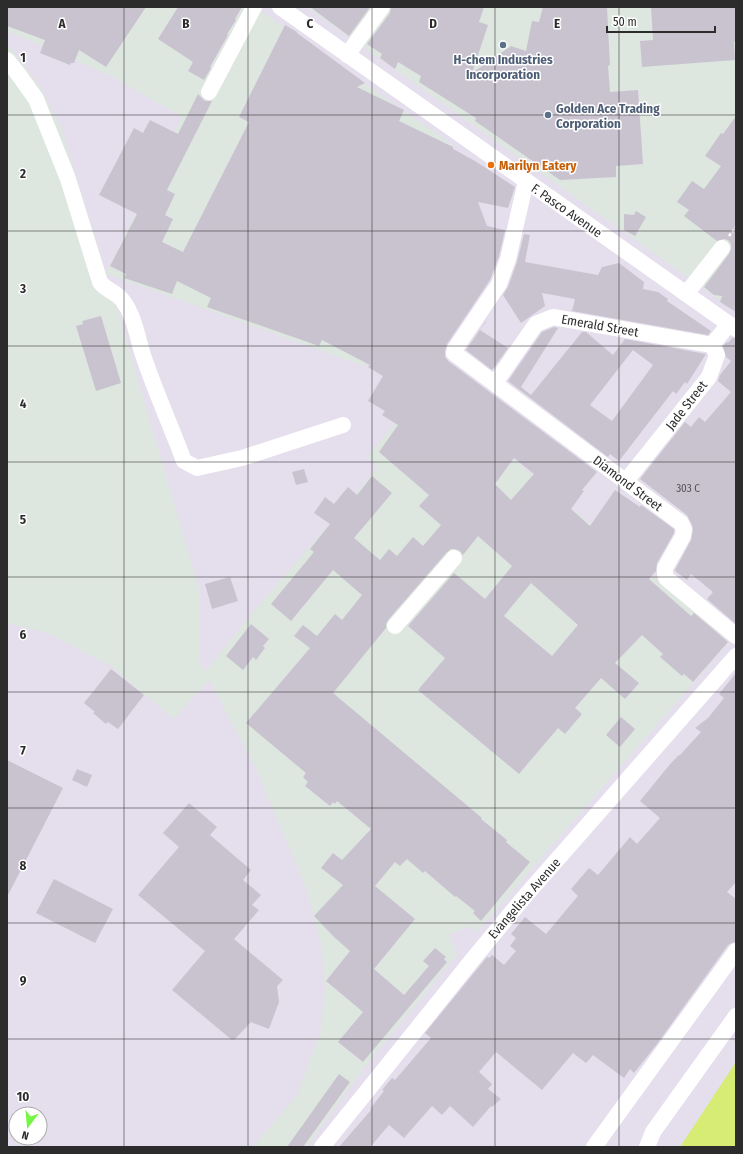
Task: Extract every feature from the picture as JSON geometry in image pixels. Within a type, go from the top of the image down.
[{"type":"street","points":[[210,92],[254,7]]},
{"type":"street","name":"F. Pasco Avenue","points":[[280,7],[732,327]]},
{"type":"street","points":[[348,55],[382,7]]},
{"type":"street","points":[[7,60],[36,99],[68,179],[100,282],[104,288],[113,291],[123,301],[133,320],[144,356],[184,462],[197,468],[242,458],[343,425]]},
{"type":"street","name":"Diamond Street","points":[[526,181],[508,259],[499,284],[454,350],[454,353],[681,523],[684,529],[683,536],[666,568],[664,573],[666,578],[736,636]]},
{"type":"street","points":[[686,294],[722,248]]},
{"type":"street","name":"Emerald Street","points":[[495,383],[536,324],[553,317],[712,346]]},
{"type":"street","points":[[712,346],[732,327]]},
{"type":"street","name":"Jade Street","points":[[626,481],[708,376],[717,355],[712,346]]},
{"type":"street","points":[[395,626],[454,558]]},
{"type":"street","name":"Evangelista Avenue","points":[[322,1147],[473,958],[526,895],[736,656]]},
{"type":"street","points":[[594,1147],[736,951]]},
{"type":"street","points":[[647,1147],[653,1132],[736,1016]]},
{"type":"shaded area","points":[[7,7],[255,7],[453,145],[449,227],[364,366],[107,274],[200,592],[200,660],[206,675],[205,672],[248,618],[378,467],[367,457],[422,391],[533,475],[729,642],[477,932],[471,926],[449,935],[457,955],[366,1065],[307,1147],[252,1147],[297,1095],[320,1033],[325,989],[321,943],[306,888],[255,767],[209,680],[174,719],[109,665],[47,633],[7,623],[7,43],[41,88],[61,127],[106,273],[182,117],[111,76],[7,31]]},
{"type":"shaded area","points":[[307,7],[736,7],[736,312],[655,254]]},
{"type":"shaded area","points":[[736,1062],[736,1147],[680,1147]]},
{"type":"building","points":[[7,7],[146,7],[106,67],[79,50],[74,63],[71,63],[70,65],[40,53],[45,40],[7,26]]},
{"type":"building","points":[[178,7],[242,7],[204,80],[188,71],[193,62],[158,39]]},
{"type":"building","points":[[310,7],[370,7],[349,36]]},
{"type":"building","points":[[391,7],[484,7],[479,22],[488,25],[472,73],[511,46],[526,51],[532,21],[539,22],[543,7],[607,7],[610,92],[638,90],[643,164],[616,166],[616,177],[560,180],[475,121],[476,118],[419,82],[421,76],[398,62],[395,69],[380,58],[382,54],[367,44],[390,13]]},
{"type":"building","points":[[651,7],[736,7],[736,42],[734,42],[735,60],[642,67],[640,41],[653,40]]},
{"type":"building","points":[[285,25],[297,32],[365,83],[357,87],[404,110],[399,121],[453,147],[453,149],[475,161],[515,187],[508,208],[478,202],[487,226],[505,230],[499,256],[490,280],[447,344],[445,357],[448,361],[597,472],[582,490],[584,491],[571,509],[590,526],[615,490],[640,507],[641,505],[674,529],[674,533],[657,563],[656,571],[649,579],[691,616],[694,613],[728,642],[693,682],[684,674],[682,676],[660,657],[663,654],[642,635],[615,663],[639,683],[625,699],[601,678],[575,708],[582,714],[565,734],[558,728],[519,774],[418,690],[445,658],[408,626],[454,573],[485,599],[512,566],[478,536],[463,555],[460,551],[455,549],[451,549],[447,552],[388,620],[386,628],[333,693],[482,818],[481,819],[507,840],[506,842],[530,862],[481,921],[473,913],[475,911],[456,896],[455,897],[425,871],[423,873],[407,859],[400,866],[395,862],[375,886],[415,919],[374,969],[404,995],[429,966],[423,961],[435,948],[446,957],[444,959],[447,962],[363,1062],[338,1042],[363,1012],[326,981],[350,951],[314,916],[343,885],[321,868],[333,853],[342,860],[371,829],[337,801],[335,804],[333,802],[330,806],[305,786],[308,782],[303,777],[306,773],[246,723],[310,648],[294,636],[303,625],[317,636],[335,614],[342,620],[362,595],[333,570],[291,621],[271,604],[314,552],[310,549],[330,524],[314,513],[325,497],[334,504],[348,487],[357,495],[372,476],[392,493],[354,538],[380,560],[389,549],[397,556],[413,537],[423,546],[441,525],[419,506],[429,495],[379,452],[398,425],[382,415],[385,411],[368,401],[383,376],[368,367],[370,365],[322,340],[319,346],[207,307],[211,298],[177,281],[172,294],[124,278],[126,274],[110,266],[137,214],[99,195],[134,128],[143,133],[150,120],[178,134],[198,94],[205,101],[212,101],[167,190],[175,194],[165,215],[173,219],[162,242],[183,252],[249,122],[239,117]],"holes":[[[514,458],[534,474],[511,500],[495,484]],[[531,583],[578,625],[552,656],[504,616]]]},
{"type":"building","points":[[736,116],[736,312],[720,302],[722,296],[714,295],[704,287],[729,254],[731,244],[728,240],[724,239],[717,241],[684,216],[689,210],[677,202],[692,181],[704,189],[721,166],[705,156],[721,133],[723,134]]},
{"type":"building","points":[[636,211],[646,217],[635,236],[624,230],[624,214],[634,215]]},
{"type":"building","points":[[524,234],[530,235],[525,262],[598,275],[602,267],[619,263],[644,282],[643,289],[658,292],[668,299],[667,301],[711,331],[708,335],[572,311],[575,299],[542,293],[545,306],[521,323],[503,295],[508,287],[517,262]]},
{"type":"building","points":[[101,316],[121,383],[96,391],[76,326],[83,324],[82,321]]},
{"type":"building","points":[[486,321],[480,330],[508,348],[492,370],[466,350]]},
{"type":"building","points":[[554,327],[558,328],[521,387],[531,395],[582,332],[586,332],[613,355],[625,339],[706,354],[687,384],[685,382],[676,394],[673,391],[619,461],[610,454],[608,457],[508,381],[542,332]],"holes":[[[633,350],[653,365],[612,421],[590,405]]]},
{"type":"building","points":[[732,338],[736,338],[736,624],[707,599],[713,592],[691,574],[687,580],[675,571],[691,540],[693,530],[692,525],[687,515],[640,479],[685,422],[691,427],[699,417],[705,422],[731,392],[718,381],[720,375],[731,361],[726,357],[723,346]]},
{"type":"building","points":[[304,469],[308,482],[296,485],[292,472]]},
{"type":"building","points":[[230,577],[238,601],[212,609],[205,584]]},
{"type":"building","points":[[251,624],[269,639],[263,646],[265,648],[256,660],[253,657],[243,670],[226,656]]},
{"type":"building","points":[[111,669],[144,695],[118,729],[108,722],[106,724],[84,703]]},
{"type":"building","points":[[736,673],[736,882],[727,892],[736,899],[736,942],[728,945],[657,1044],[634,1073],[630,1069],[624,1078],[593,1055],[586,1063],[573,1053],[542,1090],[496,1052],[479,1072],[492,1084],[488,1089],[501,1099],[492,1107],[491,1106],[473,1127],[450,1106],[442,1115],[432,1106],[404,1138],[389,1125],[370,1147],[339,1147],[371,1110],[370,1109],[384,1091],[382,1090],[392,1078],[395,1080],[431,1038],[425,1033],[487,957],[489,958],[492,955],[504,965],[516,951],[510,946],[516,938],[511,934],[525,917],[546,934],[578,896],[571,889],[589,868],[598,875],[630,837],[637,844],[660,818],[640,801],[671,763],[701,732],[695,728],[708,718],[724,698],[719,694]]},
{"type":"building","points":[[621,717],[635,729],[620,747],[606,735]]},
{"type":"building","points":[[7,760],[63,788],[7,897]]},
{"type":"building","points":[[77,769],[92,775],[87,787],[72,780]]},
{"type":"building","points":[[189,803],[217,827],[210,835],[251,870],[243,880],[261,895],[252,905],[259,910],[234,939],[283,980],[277,986],[279,1002],[269,1029],[251,1022],[234,1040],[232,1040],[172,990],[205,951],[138,895],[179,847],[163,833]]},
{"type":"building","points":[[54,879],[113,909],[95,943],[36,913]]},
{"type":"building","points":[[339,1074],[350,1082],[303,1147],[287,1147]]},
{"type":"place","name":"H-chem Industries Incorporation","points":[[503,45]]},
{"type":"place","name":"Golden Ace Trading Corporation","points":[[548,115]]},
{"type":"place","name":"Marilyn Eatery","points":[[491,165]]}]
